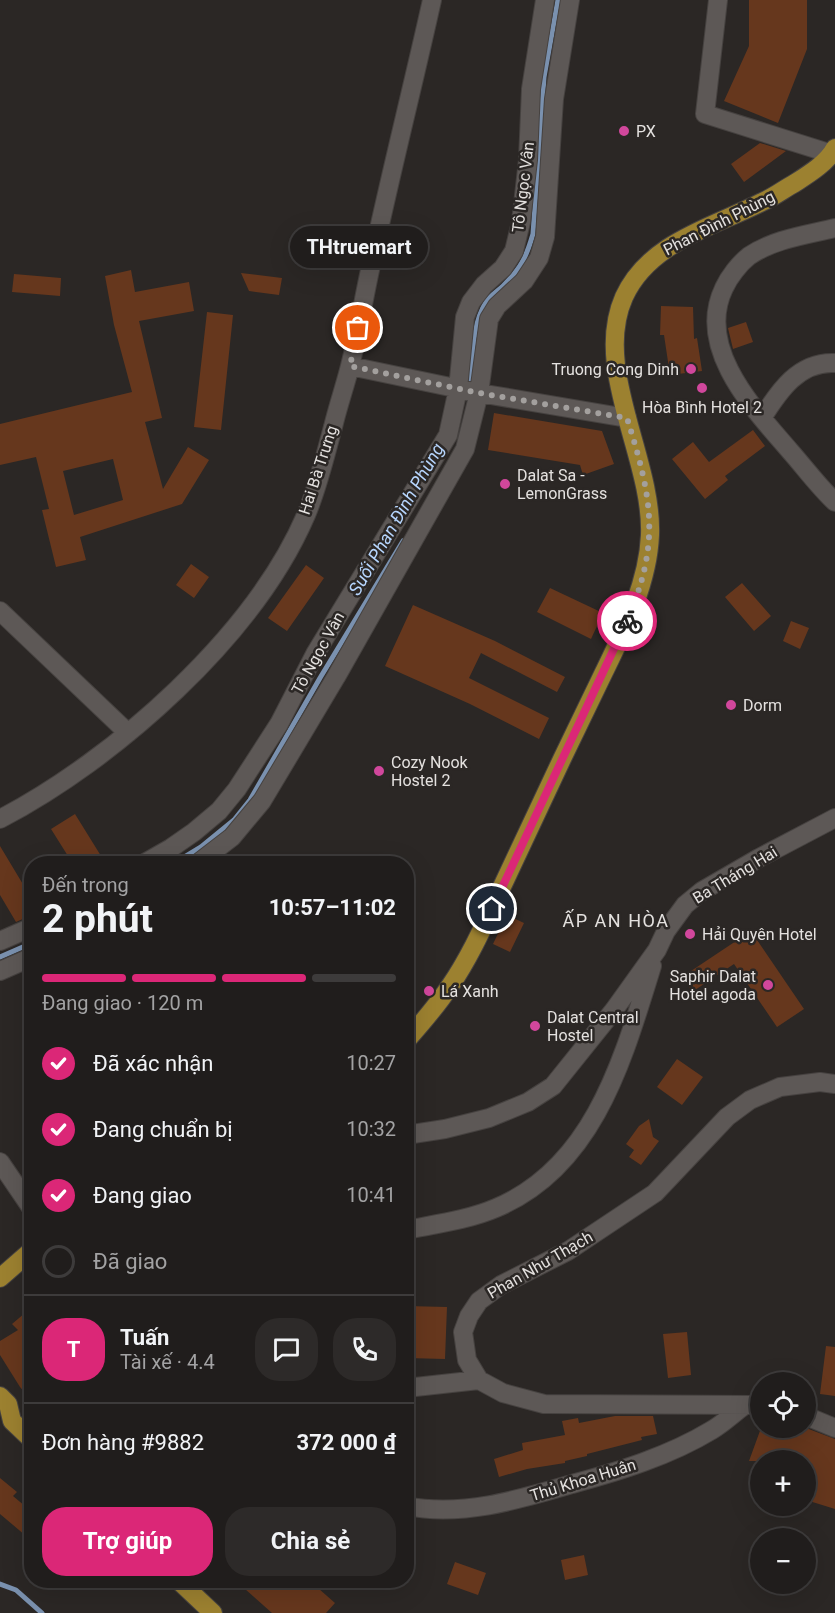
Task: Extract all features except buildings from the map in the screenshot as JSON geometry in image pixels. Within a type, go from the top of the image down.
[{"type":"main road","name":"Phan Đình Phùng","points":[[414,1032],[452,985],[484,927],[620,639],[636,599],[647,561],[650,534],[648,497],[615,363],[617,325],[623,298],[638,273],[658,254],[682,239],[765,201],[808,174],[834,153]]},
{"type":"main road","points":[[0,1278],[24,1257]]},
{"type":"main road","points":[[0,1396],[8,1404],[6,1421],[24,1434]]},
{"type":"main road","points":[[186,1588],[213,1613]]},
{"type":"street","name":"Hai Bà Trưng","points":[[0,819],[70,777],[128,733],[214,651],[276,571],[305,516],[319,479],[350,366],[369,271],[432,0]]},
{"type":"street","name":"Tô Ngọc Vân","points":[[158,856],[194,832],[219,811],[237,789],[279,724],[315,654],[448,435],[458,389],[465,317],[471,302],[484,285],[503,268],[514,251],[521,222],[528,160],[531,89],[544,0]]},
{"type":"street","name":"Tô Ngọc Vân","points":[[207,856],[232,837],[262,801],[336,678],[465,449],[479,393],[489,319],[497,306],[524,281],[539,258],[544,237],[554,99],[570,0]]},
{"type":"street","points":[[718,0],[705,114],[834,153]]},
{"type":"street","points":[[835,228],[779,241],[748,257],[728,278],[719,297],[716,314],[717,337],[728,369],[762,418],[835,502]]},
{"type":"street","points":[[762,418],[779,391],[807,367],[826,362],[835,363]]},
{"type":"street","points":[[350,366],[479,393],[627,418]]},
{"type":"street","points":[[0,611],[128,733]]},
{"type":"street","name":"Ba Tháng Hai","points":[[414,1134],[489,1118],[528,1102],[553,1086],[614,1010],[657,950],[666,931],[685,905],[702,891],[835,818]]},
{"type":"street","points":[[0,941],[24,930]]},
{"type":"street","points":[[414,1228],[495,1208],[535,1188],[563,1162],[596,1115],[618,1068],[657,950]]},
{"type":"street","points":[[0,971],[24,960]]},
{"type":"street","name":"Phan Như Thạch","points":[[479,1380],[466,1360],[464,1332],[469,1316],[479,1301],[501,1285],[568,1251],[654,1192],[727,1117],[750,1100],[780,1087],[819,1082],[835,1084]]},
{"type":"street","points":[[0,1162],[24,1197]]},
{"type":"street","points":[[414,1387],[479,1380],[502,1394],[544,1404],[750,1405]]},
{"type":"street","name":"Thủ Khoa Huân","points":[[414,1507],[430,1510],[485,1507],[621,1471],[666,1453],[712,1430],[750,1407]]},
{"type":"street","points":[[816,1420],[835,1428]]},
{"type":"waterway","name":"Suối Phan Đình Phùng","points":[[470,388],[473,344],[481,311],[488,300],[519,268],[533,234],[544,77],[558,0]]},
{"type":"waterway","name":"Suối Phan Đình Phùng","points":[[186,856],[234,820],[250,800],[403,541]]},
{"type":"waterway","name":"Suối Phan Đình Phùng","points":[[0,957],[24,946]]},
{"type":"waterway","points":[[0,1584],[16,1590],[42,1613]]},
{"type":"way so far","points":[[358,328],[350,366],[479,393],[627,418],[638,451],[648,497],[650,534],[647,561],[627,621]]},
{"type":"place","name":"PX","points":[[624,131]]},
{"type":"place","name":"THtruemart","points":[[358,328]]},
{"type":"place","name":"Truong Cong Dinh","points":[[691,369]]},
{"type":"place","name":"Hòa Bình Hotel 2","points":[[702,388]]},
{"type":"place","name":"Dalat Sa - LemonGrass","points":[[505,484]]},
{"type":"place","name":"Dorm","points":[[731,705]]},
{"type":"place","name":"Cozy Nook Hostel 2","points":[[379,771]]},
{"type":"place","name":"Hải Quyên Hotel","points":[[690,934]]},
{"type":"place","name":"Saphir Dalat Hotel agoda","points":[[768,985]]},
{"type":"place","name":"Lá Xanh","points":[[429,991]]},
{"type":"place","name":"Dalat Central Hostel","points":[[535,1026]]},
{"type":"district","name":"ẤP AN HÒA","points":[[616,920]]},
{"type":"route","points":[[492,909],[627,621]]}]
